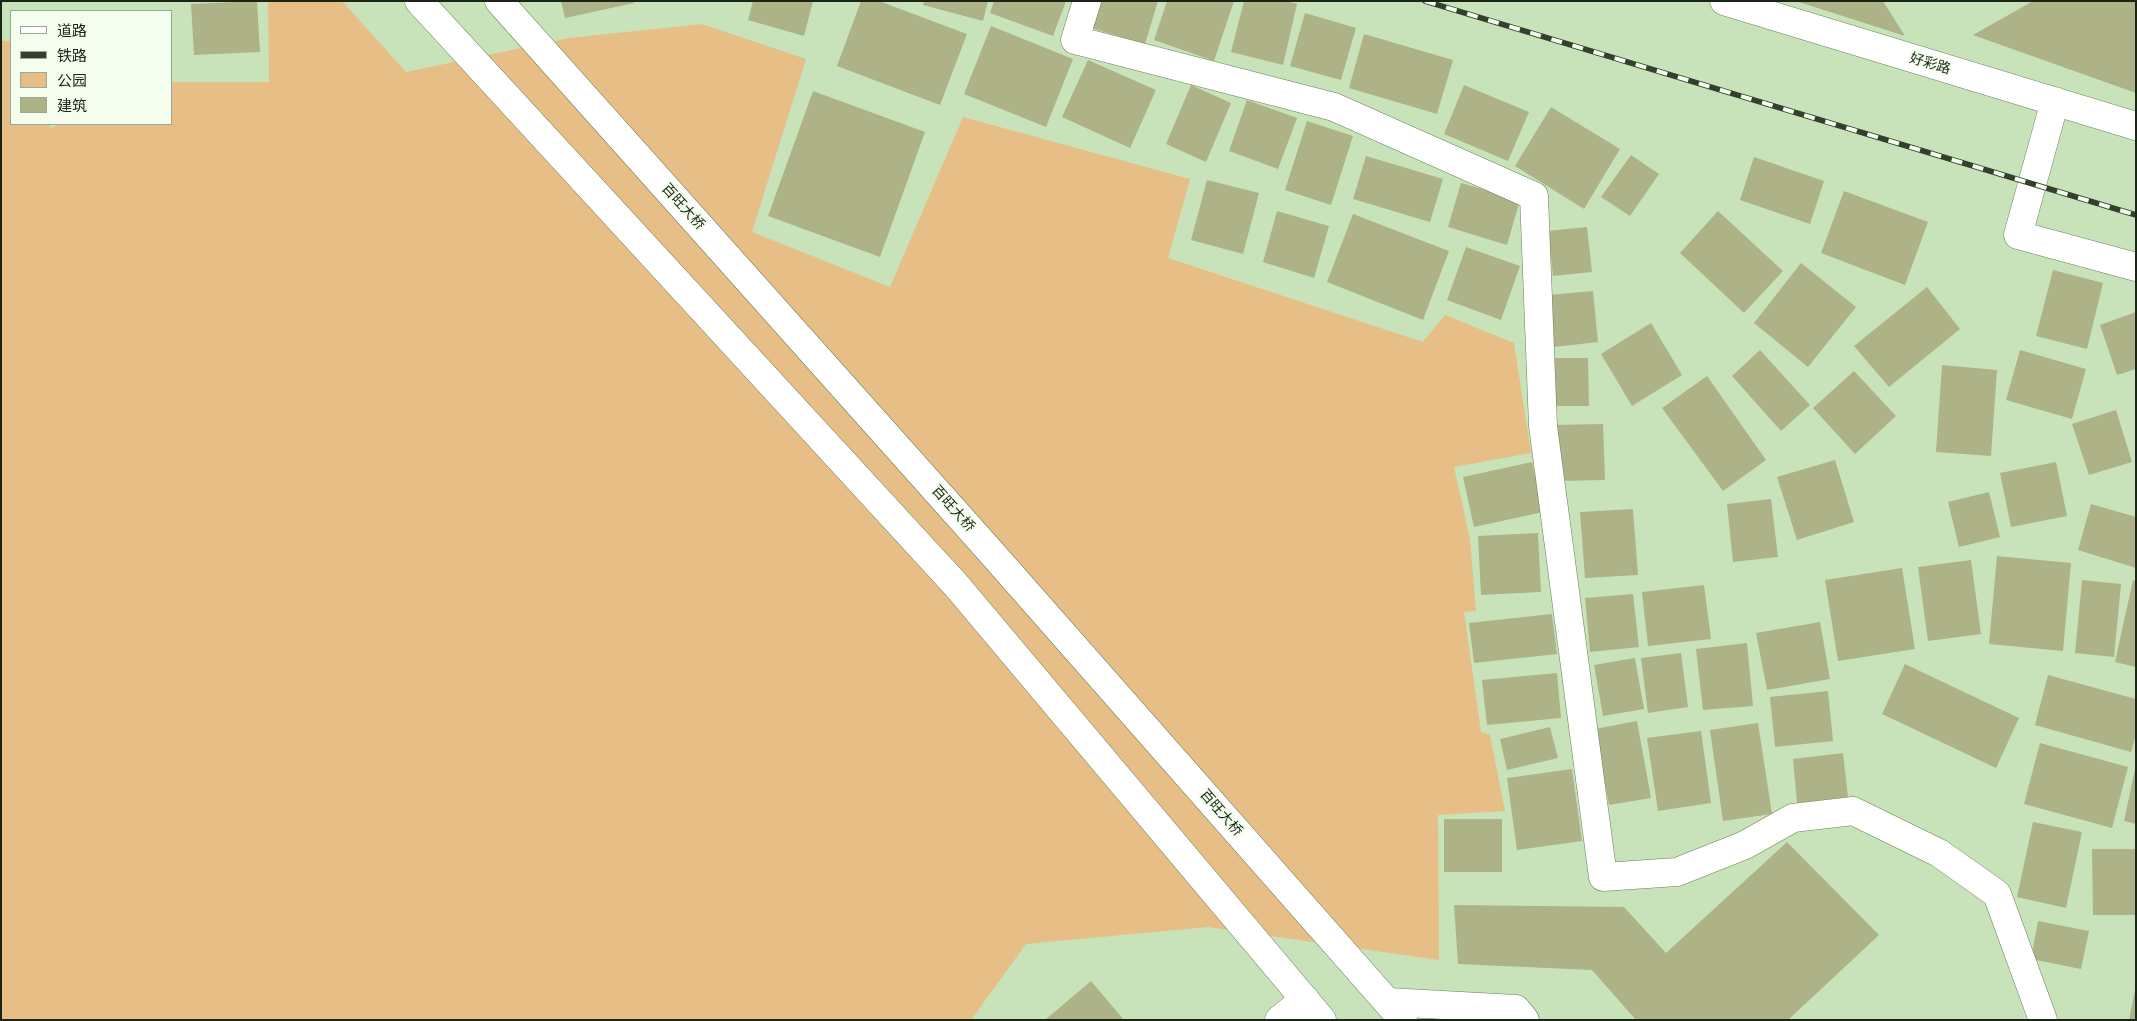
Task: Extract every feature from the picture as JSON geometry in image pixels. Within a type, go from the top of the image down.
[{"type":"main road","points":[[419,1],[956,586],[1313,1010],[1279,1020]]},
{"type":"main road","name":"百旺大桥","points":[[499,1],[997,558],[1396,1011]]},
{"type":"main road","points":[[1087,1],[1075,40],[1334,107],[1534,196],[1543,426],[1603,877],[1677,872],[1745,845],[1793,818],[1853,811],[1939,853],[1997,894],[2043,1020]]},
{"type":"main road","name":"好彩路","points":[[1724,1],[2136,126]]},
{"type":"main road","points":[[2055,101],[2018,235],[2136,267]]},
{"type":"main road","points":[[1396,1011],[1516,1009],[1525,1020]]},
{"type":"green space","points":[[268,1],[342,1],[406,72],[569,38],[702,24],[806,59],[752,232],[890,287],[963,117],[1190,179],[1168,258],[1423,342],[1445,315],[1514,343],[1531,453],[1454,467],[1470,539],[1476,611],[1464,612],[1481,732],[1490,735],[1505,811],[1438,815],[1439,960],[1208,927],[1026,944],[971,1020],[1,1020],[1,41],[10,41],[10,125],[50,125],[50,128],[59,125],[172,125],[172,82],[269,82]]},
{"type":"building","points":[[257,1],[260,52],[194,55],[191,4]]},
{"type":"building","points":[[561,1],[633,1],[634,3],[565,18]]},
{"type":"building","points":[[753,1],[813,1],[804,36],[748,20]]},
{"type":"building","points":[[861,1],[879,1],[967,34],[940,105],[837,66]]},
{"type":"building","points":[[924,1],[988,1],[983,21],[923,5]]},
{"type":"building","points":[[994,1],[1066,1],[1053,36],[990,13]]},
{"type":"building","points":[[1095,1],[1158,1],[1145,44],[1088,27]]},
{"type":"building","points":[[1167,1],[1234,1],[1214,61],[1154,40]]},
{"type":"building","points":[[1244,1],[1286,1],[1297,4],[1283,65],[1231,52]]},
{"type":"building","points":[[1883,1],[1905,36],[1799,2]]},
{"type":"building","points":[[2033,1],[2136,1],[2136,93],[1973,35]]},
{"type":"building","points":[[1305,13],[1356,28],[1341,80],[1290,66]]},
{"type":"building","points":[[991,26],[1073,59],[1046,127],[964,94]]},
{"type":"building","points":[[1364,34],[1453,60],[1437,114],[1349,88]]},
{"type":"building","points":[[1088,60],[1156,90],[1130,148],[1062,117]]},
{"type":"building","points":[[1191,85],[1231,103],[1206,162],[1166,144]]},
{"type":"building","points":[[1464,85],[1529,112],[1508,161],[1444,134]]},
{"type":"building","points":[[813,91],[925,132],[880,257],[768,216]]},
{"type":"building","points":[[1247,100],[1297,118],[1278,169],[1229,151]]},
{"type":"building","points":[[1551,107],[1620,149],[1584,209],[1515,166]]},
{"type":"building","points":[[1307,121],[1353,136],[1331,205],[1285,190]]},
{"type":"building","points":[[1631,155],[1659,174],[1630,216],[1601,197]]},
{"type":"building","points":[[1366,156],[1443,179],[1430,222],[1353,199]]},
{"type":"building","points":[[1754,157],[1824,181],[1810,224],[1740,200]]},
{"type":"building","points":[[1207,180],[1259,193],[1243,254],[1191,240]]},
{"type":"building","points":[[1461,183],[1520,200],[1507,245],[1448,227]]},
{"type":"building","points":[[1844,191],[1928,222],[1905,285],[1821,253]]},
{"type":"building","points":[[1277,211],[1329,226],[1314,278],[1263,262]]},
{"type":"building","points":[[1718,211],[1783,271],[1744,313],[1680,253]]},
{"type":"building","points":[[1353,214],[1449,251],[1423,320],[1327,282]]},
{"type":"building","points":[[1587,227],[1592,272],[1553,276],[1548,231]]},
{"type":"building","points":[[1466,247],[1520,266],[1501,320],[1447,300]]},
{"type":"building","points":[[1801,263],[1856,307],[1808,367],[1754,323]]},
{"type":"building","points":[[2053,270],[2103,283],[2087,349],[2036,336]]},
{"type":"building","points":[[1927,287],[1960,329],[1889,387],[1854,346]]},
{"type":"building","points":[[1593,291],[1598,342],[1554,347],[1549,295]]},
{"type":"building","points":[[2136,312],[2136,369],[2117,375],[2100,325]]},
{"type":"building","points":[[1651,323],[1682,375],[1632,406],[1601,354]]},
{"type":"building","points":[[1760,350],[1810,405],[1781,431],[1732,376]]},
{"type":"building","points":[[2020,350],[2086,369],[2072,419],[2006,400]]},
{"type":"building","points":[[1553,358],[1588,358],[1589,406],[1554,406]]},
{"type":"building","points":[[1942,365],[1997,370],[1991,456],[1936,452]]},
{"type":"building","points":[[1854,371],[1896,416],[1855,454],[1813,408]]},
{"type":"building","points":[[1707,376],[1766,460],[1723,491],[1662,408]]},
{"type":"building","points":[[2116,410],[2132,462],[2089,475],[2072,424]]},
{"type":"building","points":[[1603,424],[1605,480],[1556,481],[1554,425]]},
{"type":"building","points":[[1835,460],[1854,522],[1797,540],[1777,477]]},
{"type":"building","points":[[1532,462],[1543,512],[1474,527],[1463,477]]},
{"type":"building","points":[[2056,462],[2067,516],[2011,527],[2000,473]]},
{"type":"building","points":[[1989,492],[2000,537],[1959,547],[1948,502]]},
{"type":"building","points":[[1771,499],[1778,557],[1733,562],[1727,504]]},
{"type":"building","points":[[2091,504],[2136,517],[2136,568],[2078,550]]},
{"type":"building","points":[[1633,509],[1638,575],[1585,578],[1580,512]]},
{"type":"building","points":[[1538,533],[1541,592],[1481,595],[1478,536]]},
{"type":"building","points":[[1997,556],[2071,563],[2063,651],[1989,644]]},
{"type":"building","points":[[1971,560],[1981,634],[1928,641],[1918,567]]},
{"type":"building","points":[[1902,568],[1915,649],[1838,661],[1825,580]]},
{"type":"building","points":[[2082,580],[2121,584],[2114,657],[2075,653]]},
{"type":"building","points":[[2133,580],[2136,581],[2136,667],[2115,662]]},
{"type":"building","points":[[1704,585],[1711,639],[1648,646],[1642,592]]},
{"type":"building","points":[[1633,594],[1639,647],[1590,652],[1585,598]]},
{"type":"building","points":[[1552,614],[1557,654],[1474,663],[1469,623]]},
{"type":"building","points":[[1820,622],[1830,679],[1767,690],[1756,633]]},
{"type":"building","points":[[1747,643],[1753,706],[1703,710],[1696,649]]},
{"type":"building","points":[[1681,653],[1688,707],[1648,713],[1641,658]]},
{"type":"building","points":[[1635,658],[1644,709],[1603,716],[1594,665]]},
{"type":"building","points":[[1905,664],[2019,718],[1996,768],[1882,714]]},
{"type":"building","points":[[1557,673],[1561,718],[1487,725],[1482,680]]},
{"type":"building","points":[[2048,675],[2136,699],[2136,735],[2131,752],[2035,725]]},
{"type":"building","points":[[1828,691],[1833,741],[1775,747],[1770,697]]},
{"type":"building","points":[[1637,721],[1651,798],[1609,805],[1595,729]]},
{"type":"building","points":[[1758,723],[1772,814],[1723,821],[1710,730]]},
{"type":"building","points":[[1550,727],[1558,758],[1507,770],[1500,739]]},
{"type":"building","points":[[1701,731],[1711,803],[1658,811],[1647,738]]},
{"type":"building","points":[[2040,743],[2128,767],[2112,828],[2024,804]]},
{"type":"building","points":[[1843,753],[1848,797],[1797,803],[1793,759]]},
{"type":"building","points":[[1572,769],[1582,841],[1517,850],[1507,778]]},
{"type":"building","points":[[2136,769],[2136,824],[2124,821]]},
{"type":"building","points":[[1444,819],[1502,819],[1502,872],[1444,872]]},
{"type":"building","points":[[2033,822],[2082,832],[2066,908],[2017,897]]},
{"type":"building","points":[[1787,842],[1879,935],[1788,1020],[1636,1020],[1592,970],[1458,964],[1454,905],[1624,907],[1666,953]]},
{"type":"building","points":[[2092,849],[2136,849],[2136,915],[2093,915]]},
{"type":"building","points":[[2038,921],[2089,931],[2081,969],[2031,959]]},
{"type":"building","points":[[1091,981],[1124,1020],[1045,1020]]},
{"type":"building","points":[[2135,990],[2136,1020],[2129,1020]]},
{"type":"railway","points":[[1425,1],[2136,215]]}]
